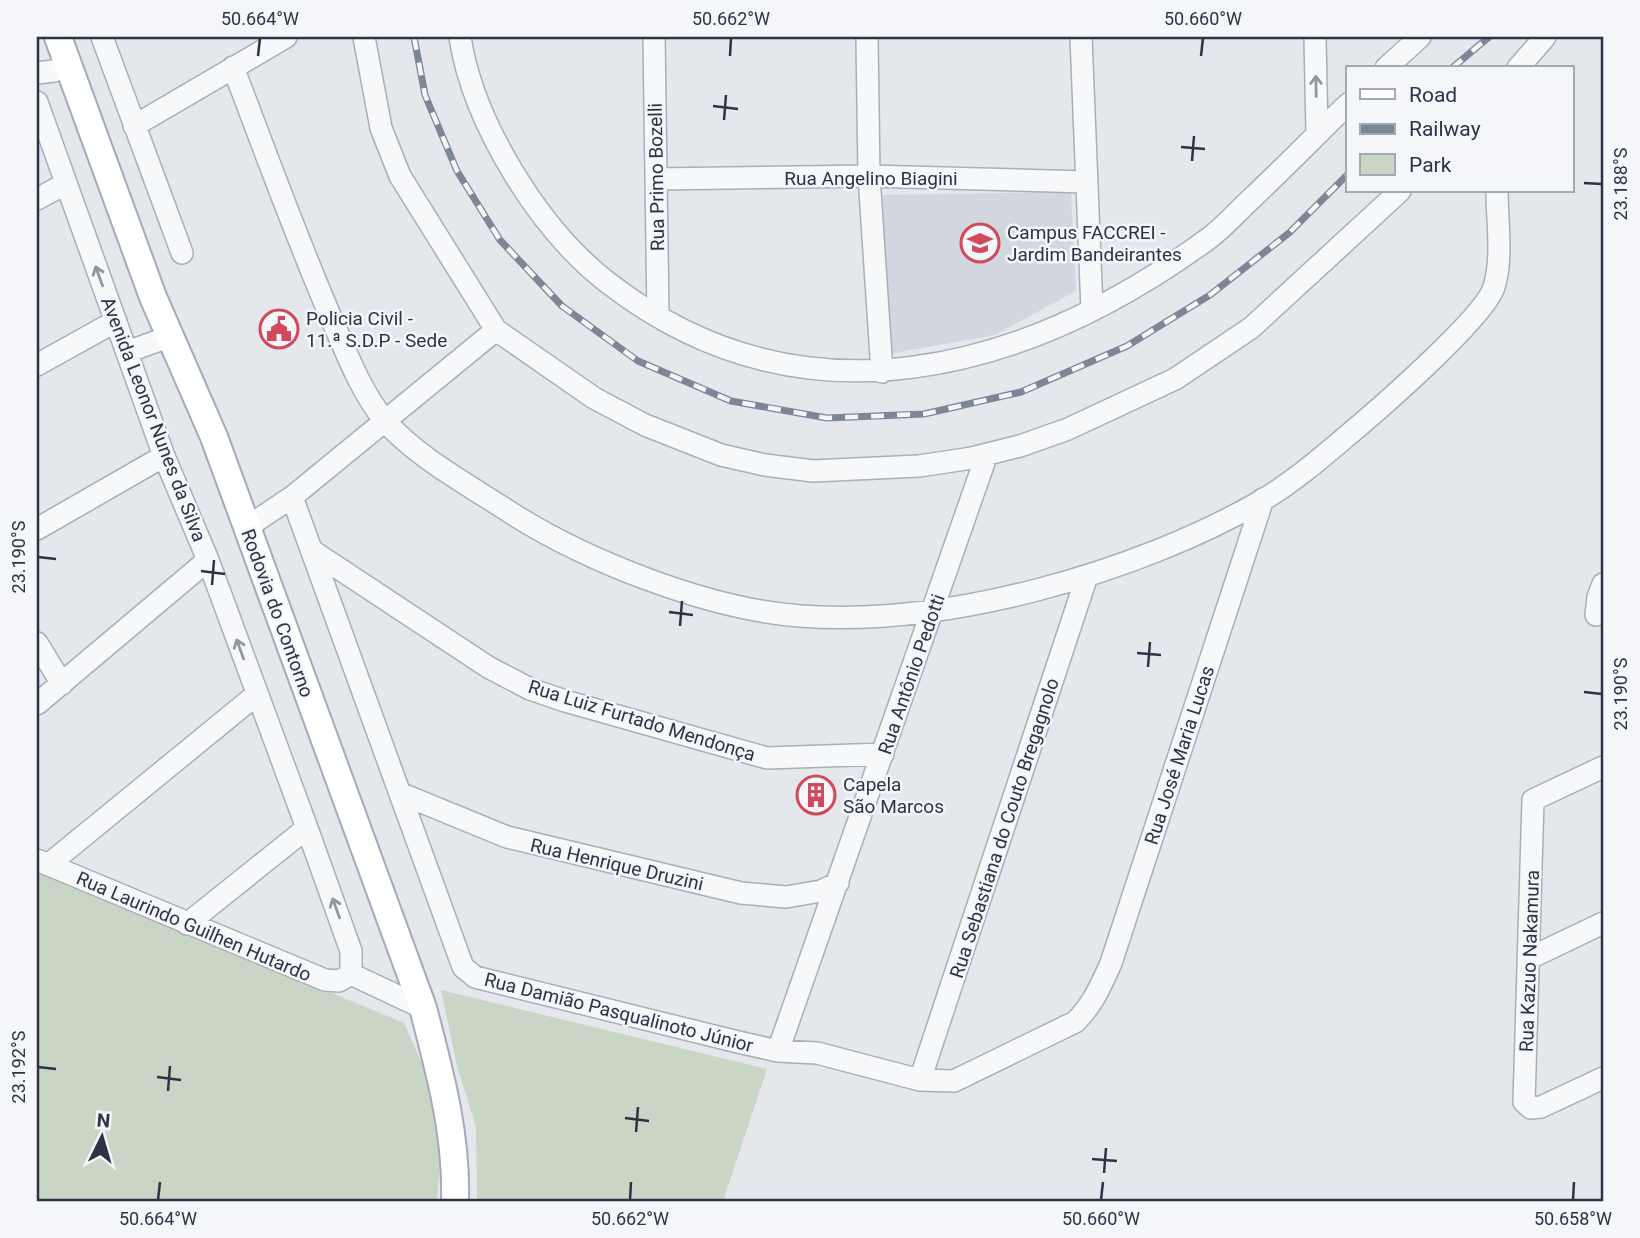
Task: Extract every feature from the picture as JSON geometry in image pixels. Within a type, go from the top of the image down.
[{"type":"main road","name":"Rodovia do Contorno","points":[[58,37],[66,65],[171,336],[214,437],[423,1008],[448,1103],[456,1170],[455,1201]]},
{"type":"street","points":[[102,37],[182,253]]},
{"type":"street","points":[[134,126],[286,37]]},
{"type":"street","points":[[364,37],[381,128],[401,176],[496,330],[594,398],[669,435],[721,455],[801,470],[850,471],[919,466],[1020,446],[1079,424],[1165,384],[1213,356],[1251,328],[1399,192]]},
{"type":"street","points":[[460,37],[494,137],[523,190],[548,226],[588,267],[632,301],[721,347],[772,362],[820,370],[882,372],[922,367],[980,353],[1065,324],[1136,286],[1210,237],[1346,106]]},
{"type":"street","name":"Rua Primo Bozelli","points":[[654,37],[658,316]]},
{"type":"street","points":[[867,37],[869,176],[882,372]]},
{"type":"street","points":[[1081,37],[1092,310]]},
{"type":"street","points":[[1315,37],[1317,134]]},
{"type":"street","points":[[1388,66],[1420,37]]},
{"type":"street","points":[[1520,66],[1545,37]]},
{"type":"street","points":[[37,73],[54,71],[66,65]]},
{"type":"street","points":[[233,67],[317,285],[365,391],[386,422],[450,473],[541,533],[618,568],[723,601],[775,612],[827,616],[933,611],[1087,576],[1174,542],[1263,499],[1313,464],[1404,387],[1489,298],[1497,269],[1497,192]]},
{"type":"street","name":"Avenida Leonor Nunes da Silva","points":[[37,102],[164,456],[208,560],[307,828],[351,951],[351,974]]},
{"type":"street","name":"Rua Angelino Biagini","points":[[656,179],[869,176],[1086,182]]},
{"type":"street","points":[[37,200],[65,184]]},
{"type":"street","points":[[37,365],[116,321]]},
{"type":"street","points":[[247,527],[292,496],[386,422],[496,330]]},
{"type":"street","points":[[127,352],[171,336]]},
{"type":"street","name":"Rua Antônio Pedotti","points":[[778,1051],[988,454]]},
{"type":"street","points":[[37,529],[164,456]]},
{"type":"street","name":"Rua Damião Pasqualinoto Júnior","points":[[292,496],[463,967],[475,976],[778,1051],[817,1053],[920,1080],[954,1082],[1061,1030],[1089,1009]]},
{"type":"street","name":"Rua José Maria Lucas","points":[[1089,1009],[1111,963],[1263,499]]},
{"type":"street","name":"Rua Luiz Furtado Mendonça","points":[[314,552],[488,667],[530,689],[767,758],[883,754]]},
{"type":"street","points":[[37,704],[208,560]]},
{"type":"street","name":"Rua Sebastiana do Couto Bregagnolo","points":[[920,1080],[1087,576]]},
{"type":"street","points":[[1596,615],[1603,584]]},
{"type":"street","points":[[37,643],[62,684]]},
{"type":"street","points":[[42,862],[256,695]]},
{"type":"street","name":"Rua Kazuo Nakamura","points":[[1603,767],[1533,800],[1524,1102],[1531,1108],[1541,1107],[1603,1078]]},
{"type":"street","name":"Rua Henrique Druzini","points":[[402,794],[507,837],[741,893],[786,897],[821,891],[838,883]]},
{"type":"street","points":[[187,924],[307,828]]},
{"type":"street","name":"Rua Laurindo Guilhen Hutardo","points":[[42,862],[325,980],[340,981],[351,974]]},
{"type":"street","points":[[1530,958],[1603,923]]},
{"type":"street","points":[[351,974],[423,1008]]},
{"type":"shaded area","name":"Campus FACCREI - Jardim Bandeirantes","points":[[1071,192],[1076,291],[995,335],[888,354],[883,195]]},
{"type":"green space","points":[[37,870],[404,1023],[423,1066],[442,1143],[437,1201],[37,1201]]},
{"type":"green space","points":[[441,990],[767,1069],[723,1201],[477,1201],[476,1127],[457,1066]]},
{"type":"railway","points":[[414,37],[425,95],[457,171],[500,240],[562,306],[638,361],[731,401],[827,418],[924,414],[1021,392],[1127,346],[1210,295],[1289,233],[1346,176]]},
{"type":"railway","points":[[1454,66],[1489,37]]},
{"type":"place","name":"Campus FACCREI - Jardim Bandeirantes","points":[[980,243]]},
{"type":"place","name":"Policia Civil - 11.ª S.D.P - Sede","points":[[279,329]]},
{"type":"place","name":"Capela São Marcos","points":[[816,795]]}]
